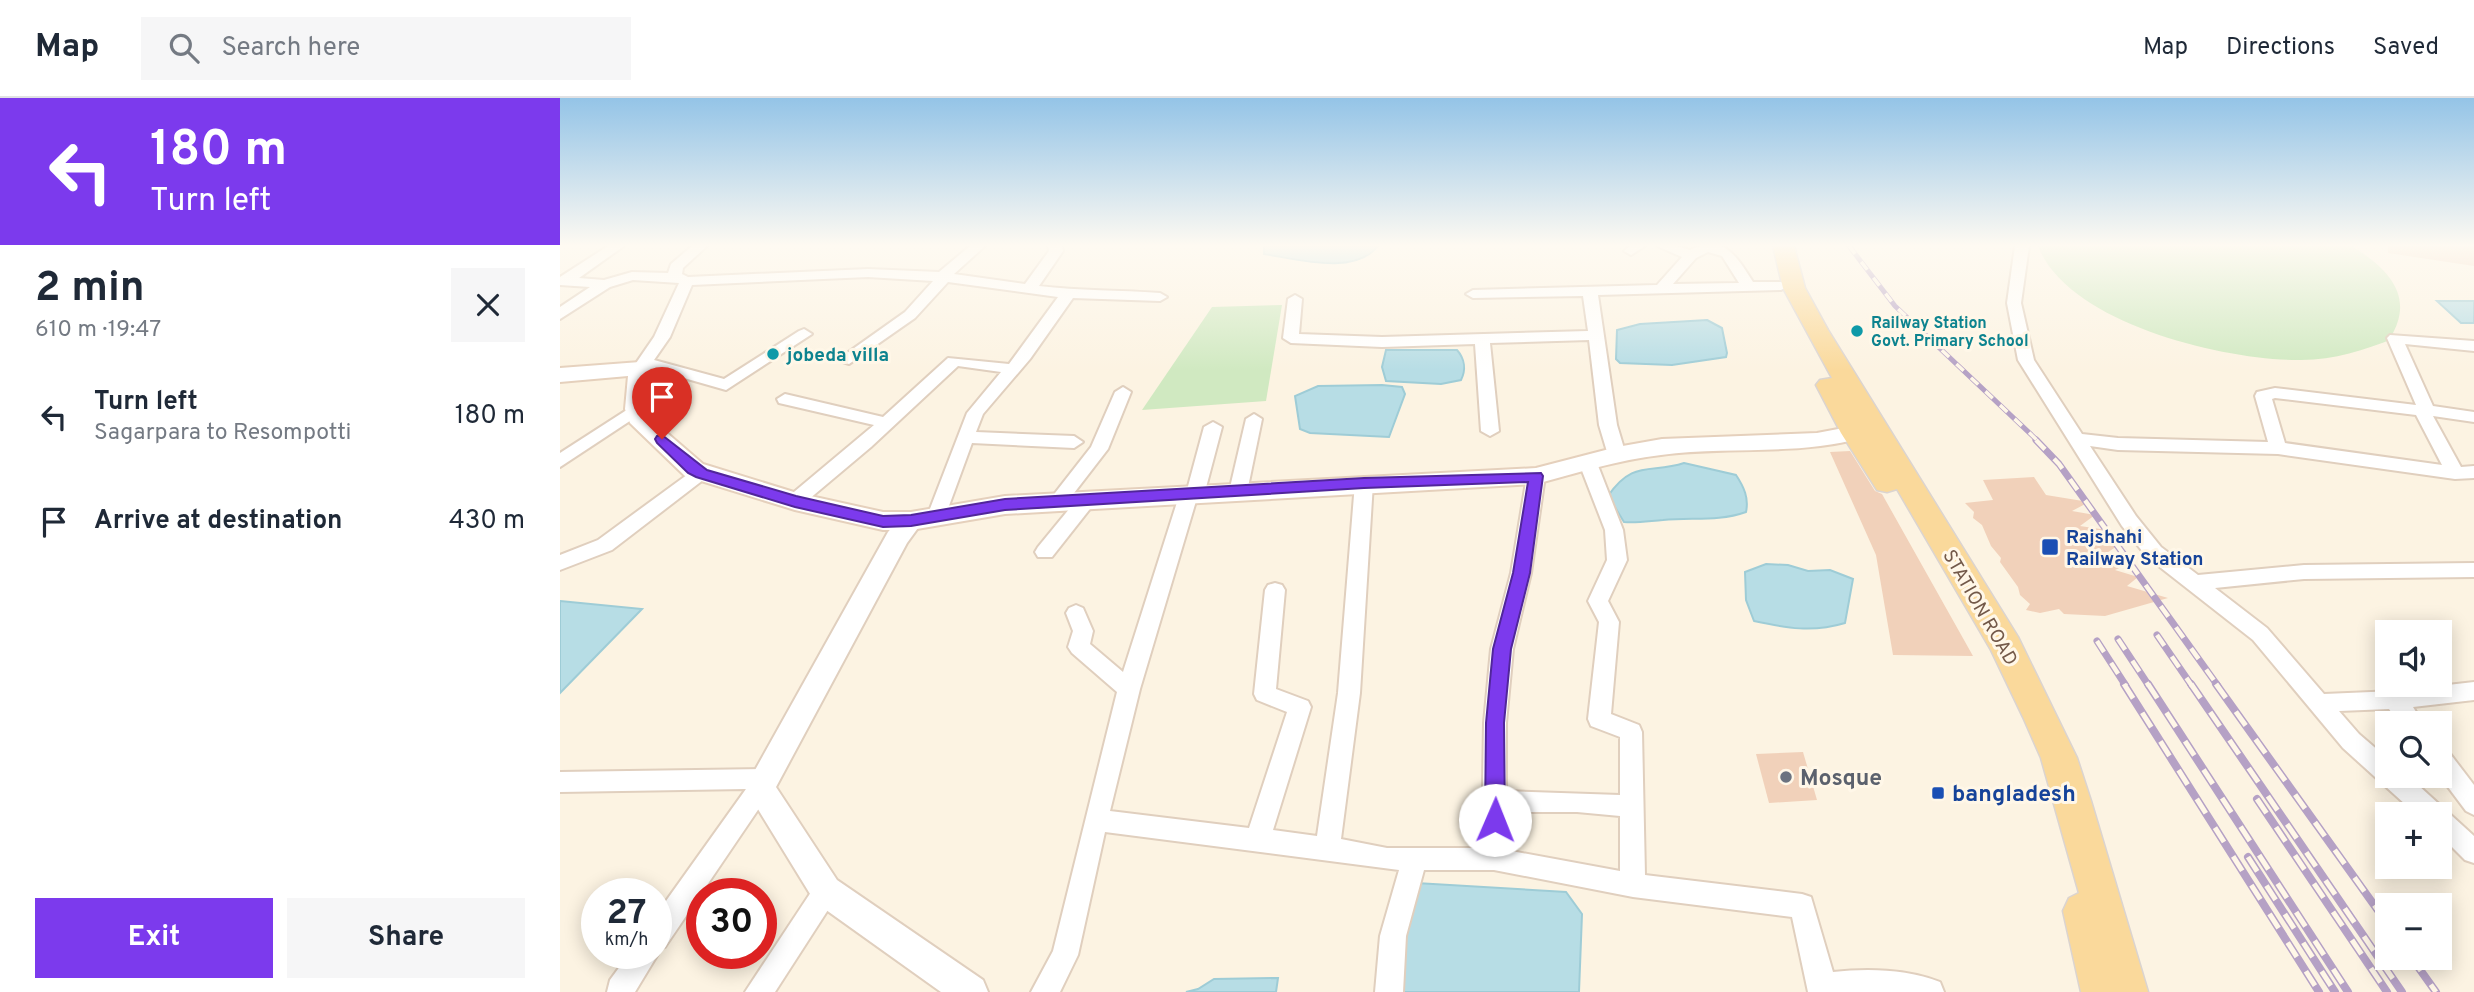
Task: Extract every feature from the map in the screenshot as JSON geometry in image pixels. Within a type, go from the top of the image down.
[{"type":"main road","name":"STATION ROAD","points":[[1782,288],[1854,433],[1978,630],[2012,698],[2048,786],[2092,944],[2102,992]]},
{"type":"main road","name":"STATION ROAD","points":[[1794,288],[1816,331],[2006,646],[2054,748],[2073,802],[2127,992]]},
{"type":"main road","points":[[560,375],[643,365],[636,409],[642,423],[694,470],[795,501],[883,521],[1005,505],[1191,496],[1364,483],[1536,476],[1617,455],[1662,447],[1817,441],[1854,433]]},
{"type":"street","points":[[560,314],[599,288]]},
{"type":"street","points":[[677,288],[662,337],[643,365],[726,385],[803,334]]},
{"type":"street","points":[[849,359],[910,315],[934,288]]},
{"type":"street","points":[[1020,288],[1068,294],[1087,292],[1160,297]]},
{"type":"street","points":[[1473,294],[1686,288]]},
{"type":"street","points":[[2016,288],[2014,303],[2025,360],[2129,521],[2154,552],[2260,634],[2351,741],[2375,762]]},
{"type":"street","points":[[1590,292],[1608,425],[1617,455]]},
{"type":"street","points":[[672,915],[762,784],[897,538],[924,517],[975,414],[1013,369],[1068,294]]},
{"type":"street","points":[[1295,299],[1291,338],[1382,342],[1597,335]]},
{"type":"street","points":[[2455,473],[2424,411],[2395,338],[2474,346]]},
{"type":"street","points":[[1482,340],[1490,431]]},
{"type":"street","points":[[795,501],[887,423],[954,361],[1013,369]]},
{"type":"street","points":[[1057,502],[1099,449],[1123,392]]},
{"type":"street","points":[[2278,448],[2263,396],[2274,393],[2474,417]]},
{"type":"street","points":[[785,399],[887,423]]},
{"type":"street","points":[[560,461],[636,409]]},
{"type":"street","points":[[1238,492],[1254,419]]},
{"type":"street","points":[[1045,992],[1065,955],[1129,689],[1213,427]]},
{"type":"street","points":[[965,437],[1074,442]]},
{"type":"street","points":[[2075,439],[2118,444],[2278,448],[2455,473],[2474,472]]},
{"type":"street","points":[[1588,463],[1614,530],[1617,560],[1598,601],[1609,622],[1599,719],[1631,732],[1633,886]]},
{"type":"street","points":[[560,563],[606,545],[701,473]]},
{"type":"street","points":[[1494,859],[1495,723],[1502,649],[1521,573],[1536,476]]},
{"type":"street","points":[[1327,848],[1349,693],[1364,483]]},
{"type":"street","points":[[1045,552],[1086,501]]},
{"type":"street","points":[[2192,583],[2304,572],[2474,570]]},
{"type":"street","points":[[1258,839],[1300,707],[1265,694],[1275,590]]},
{"type":"street","points":[[1076,613],[1083,631],[1079,647],[1129,689]]},
{"type":"street","points":[[2319,703],[2395,700],[2474,691]]},
{"type":"street","points":[[2395,700],[2403,711]]},
{"type":"street","points":[[2452,774],[2474,804]]},
{"type":"street","points":[[560,782],[762,784]]},
{"type":"street","points":[[762,784],[826,891],[971,992]]},
{"type":"street","points":[[2404,788],[2420,802]]},
{"type":"street","points":[[1496,800],[1577,802],[1632,807]]},
{"type":"street","points":[[1096,820],[1327,848],[1387,859],[1494,859],[1633,886],[1802,906],[1822,990],[1846,983],[1882,989],[1930,992]]},
{"type":"street","points":[[2452,831],[2474,852]]},
{"type":"street","points":[[1390,992],[1393,936],[1415,859]]},
{"type":"street","points":[[759,992],[826,891]]},
{"type":"street","points":[[620,990],[635,969]]},
{"type":"green space","points":[[2071,288],[2396,288],[2400,305],[2399,319],[2393,333],[2395,338],[2349,354],[2301,360],[2232,354],[2193,345],[2153,333],[2115,317],[2081,297]]},
{"type":"green space","points":[[1282,305],[1266,401],[1142,410],[1212,307]]},
{"type":"water","points":[[2437,301],[2474,301],[2474,323],[2461,323]]},
{"type":"water","points":[[1707,320],[1722,328],[1726,357],[1672,365],[1620,363],[1616,359],[1617,330],[1640,324]]},
{"type":"water","points":[[1386,350],[1457,350],[1463,361],[1463,376],[1461,380],[1441,384],[1386,381],[1382,367]]},
{"type":"water","points":[[1318,386],[1402,387],[1405,394],[1389,437],[1310,433],[1300,429],[1295,396]]},
{"type":"water","points":[[1684,463],[1736,475],[1745,493],[1746,512],[1715,518],[1624,522],[1608,496],[1617,484],[1634,472]]},
{"type":"water","points":[[1766,564],[1788,565],[1808,571],[1830,570],[1853,579],[1845,623],[1821,628],[1800,628],[1754,621],[1746,600],[1745,572]]},
{"type":"water","points":[[560,601],[642,609],[560,693]]},
{"type":"water","points":[[1416,883],[1566,892],[1582,914],[1579,992],[1395,992]]},
{"type":"water","points":[[1278,978],[1276,992],[1186,992],[1198,989],[1214,979]]},
{"type":"building","points":[[1850,451],[1875,491],[1882,494],[1973,656],[1893,655],[1876,555],[1830,452]]},
{"type":"building","name":"Rajshahi Railway Station","points":[[2034,477],[2046,495],[2089,502],[2072,511],[2095,515],[2080,526],[2107,530],[2091,540],[2117,546],[2104,555],[2130,563],[2115,570],[2138,577],[2127,586],[2168,598],[2105,616],[2064,614],[2059,609],[2040,613],[2026,610],[2030,604],[2020,595],[2018,587],[2000,562],[2001,558],[1991,546],[1982,525],[1973,518],[1974,512],[1965,503],[1993,500],[1983,480]]},
{"type":"building","name":"Mosque","points":[[1803,752],[1817,800],[1769,803],[1756,754]]},
{"type":"railway","points":[[1881,288],[1895,306],[2038,441]]},
{"type":"railway","points":[[2036,440],[2059,464],[2218,686]]},
{"type":"railway","points":[[2157,635],[2192,686]]},
{"type":"railway","points":[[2118,639],[2149,686]]},
{"type":"railway","points":[[2097,641],[2126,686]]},
{"type":"railway","points":[[2124,684],[2319,992]]},
{"type":"railway","points":[[2148,684],[2348,992]]},
{"type":"railway","points":[[2191,684],[2402,992]]},
{"type":"railway","points":[[2216,684],[2375,906]]},
{"type":"railway","points":[[2257,799],[2387,992]]},
{"type":"railway","points":[[2248,857],[2335,992]]},
{"type":"railway","points":[[2420,970],[2436,992]]},
{"type":"place","name":"Railway Station Govt. Primary School","points":[[1857,331]]},
{"type":"place","name":"jobeda villa","points":[[773,354]]},
{"type":"place","name":"Rajshahi Railway Station","points":[[2050,547]]},
{"type":"place","name":"Mosque","points":[[1786,777]]},
{"type":"place","name":"bangladesh","points":[[1938,793]]},
{"type":"route","points":[[662,439],[694,470],[701,473],[795,501],[883,521],[911,521],[937,514],[1005,505],[1188,496],[1364,483],[1536,476],[1521,573],[1502,649],[1495,723],[1495,820]]}]
